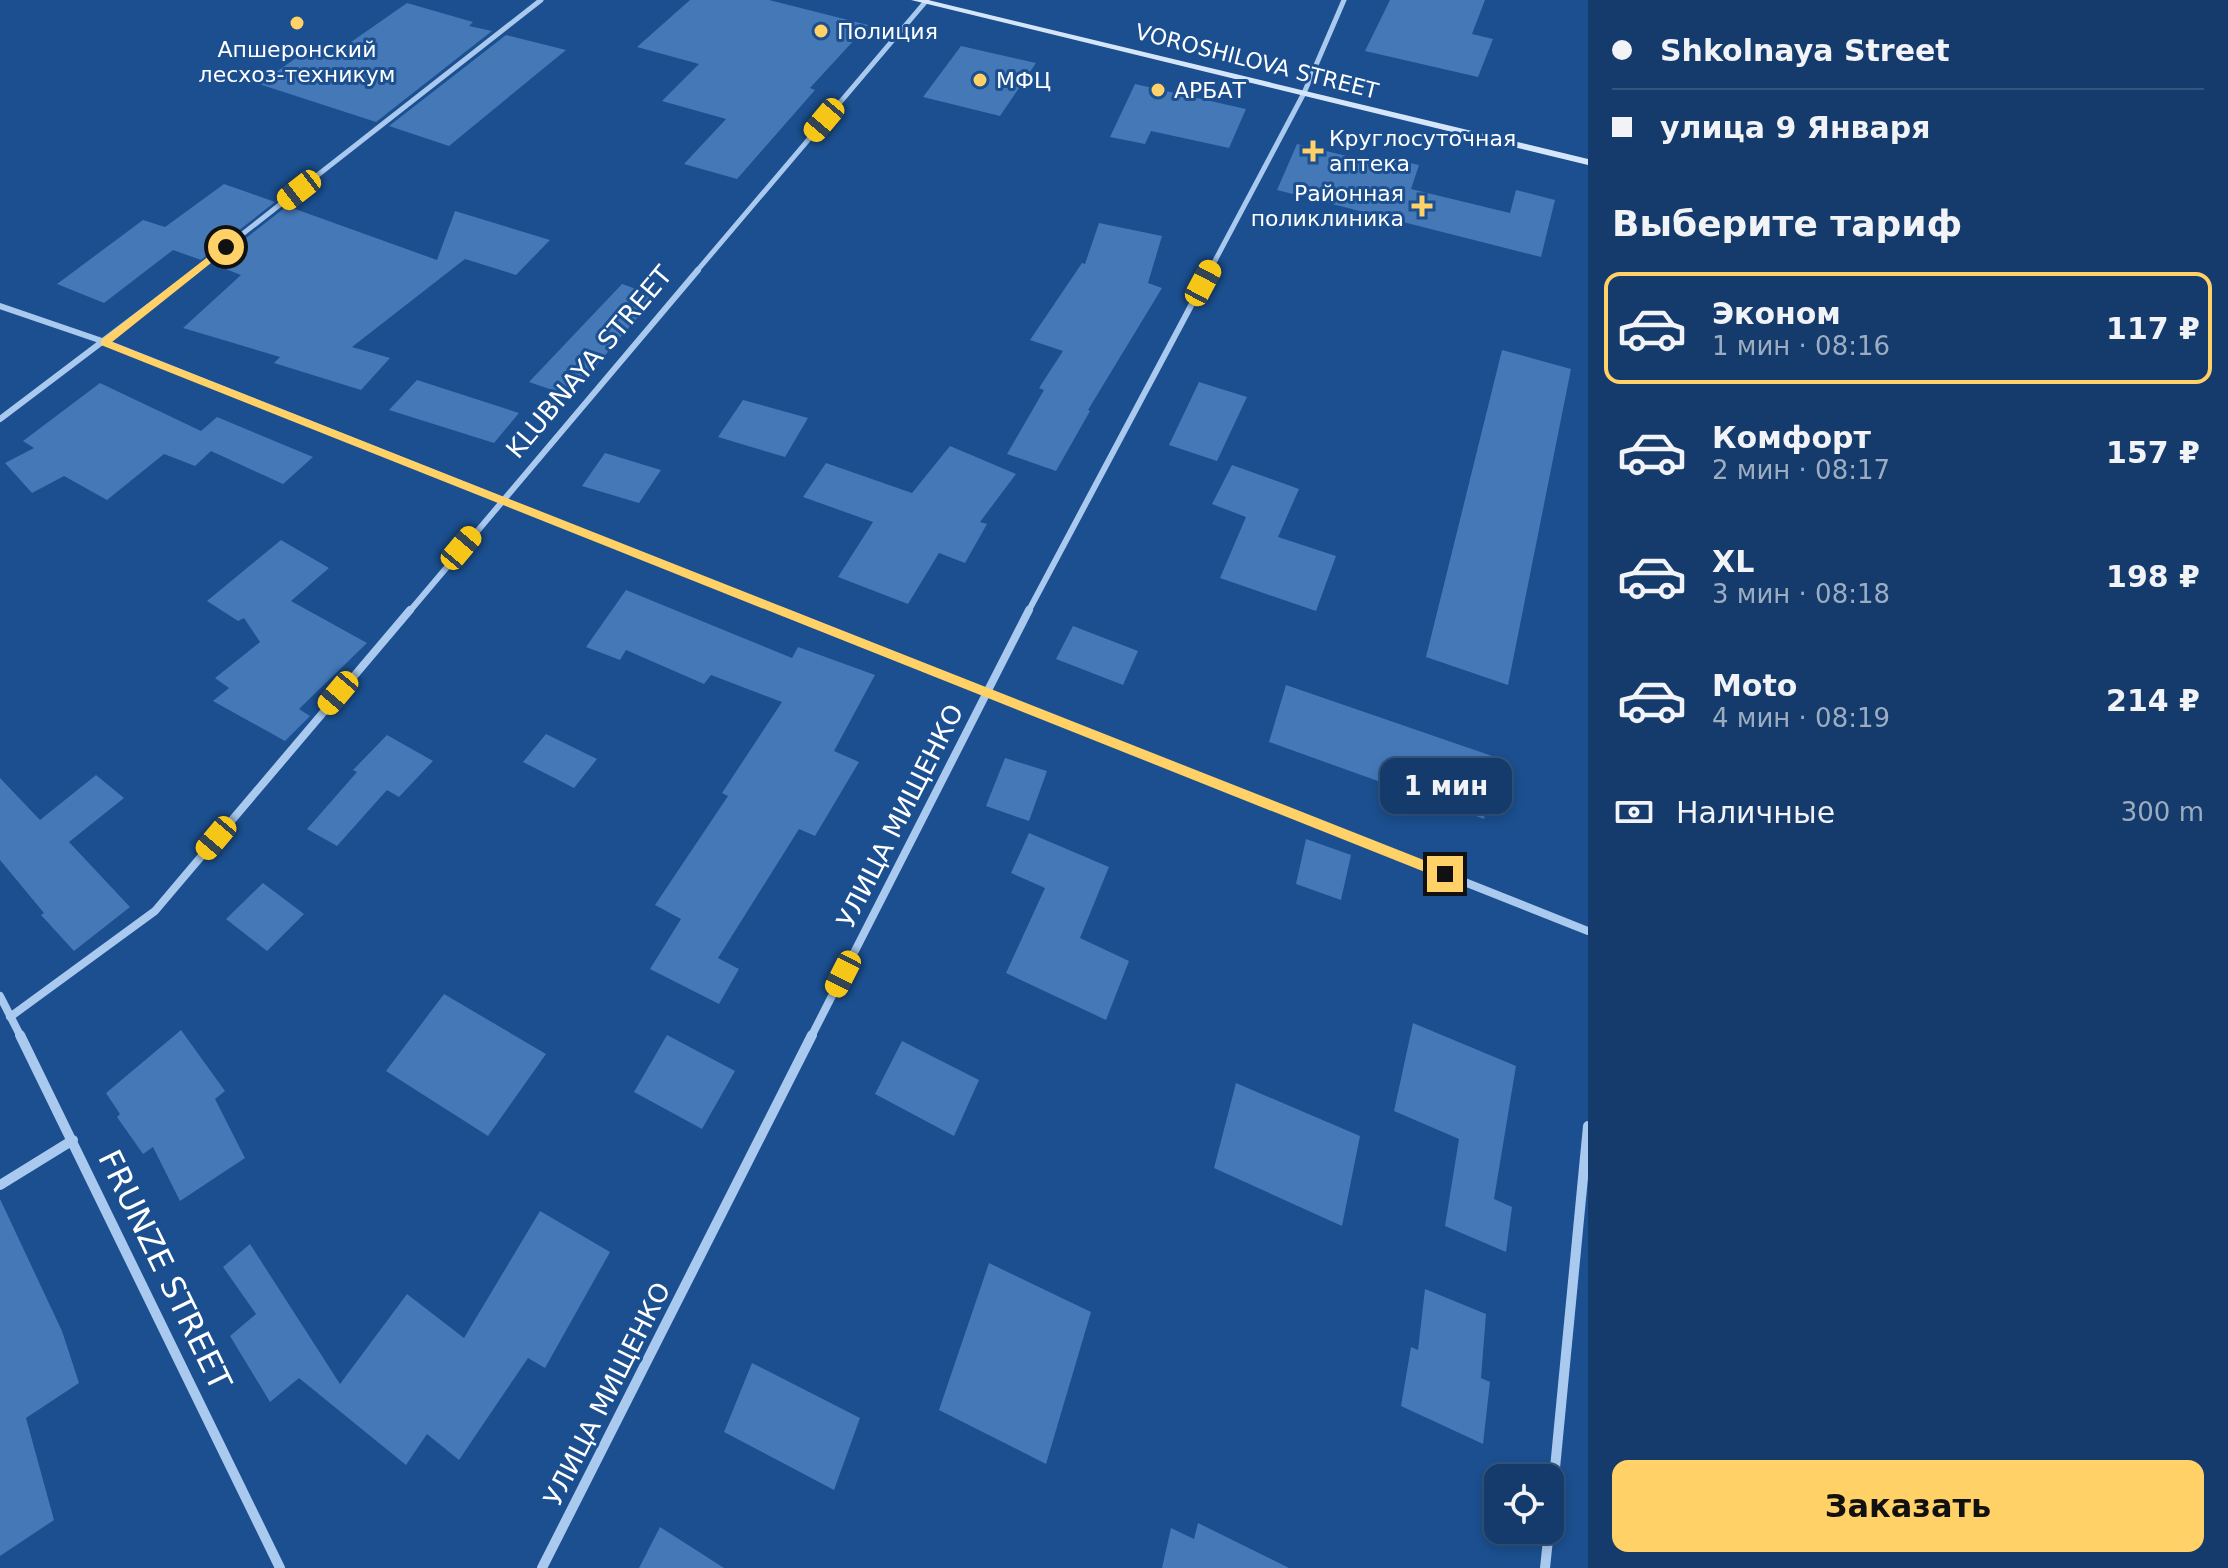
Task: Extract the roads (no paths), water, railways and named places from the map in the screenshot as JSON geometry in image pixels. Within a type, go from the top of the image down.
[{"type":"main road","name":"VOROSHILOVA STREET","points":[[923,1],[1588,162]]},
{"type":"street","points":[[0,419],[105,342],[541,0]]},
{"type":"street","name":"УЛИЦА МИЩЕНКО","points":[[542,1568],[986,690],[1304,93],[1344,0]]},
{"type":"street","name":"KLUBNAYA STREET","points":[[10,1017],[155,911],[923,1]]},
{"type":"street","points":[[0,306],[105,342],[1588,931]]},
{"type":"street","name":"FRUNZE STREET","points":[[0,996],[280,1568]]},
{"type":"street","points":[[1555,1464],[1588,1126]]},
{"type":"street","points":[[0,1185],[73,1140]]},
{"type":"street","points":[[1545,1568],[1548,1544]]},
{"type":"place","name":"Апшеронский лесхоз-техникум","points":[[297,23]]},
{"type":"place","name":"Полиция","points":[[821,31]]},
{"type":"place","name":"МФЦ","points":[[980,80]]},
{"type":"place","name":"АРБАТ","points":[[1158,90]]},
{"type":"place","name":"Круглосуточная аптека","points":[[1313,151]]},
{"type":"place","name":"Районная поликлиника","points":[[1422,206]]}]
